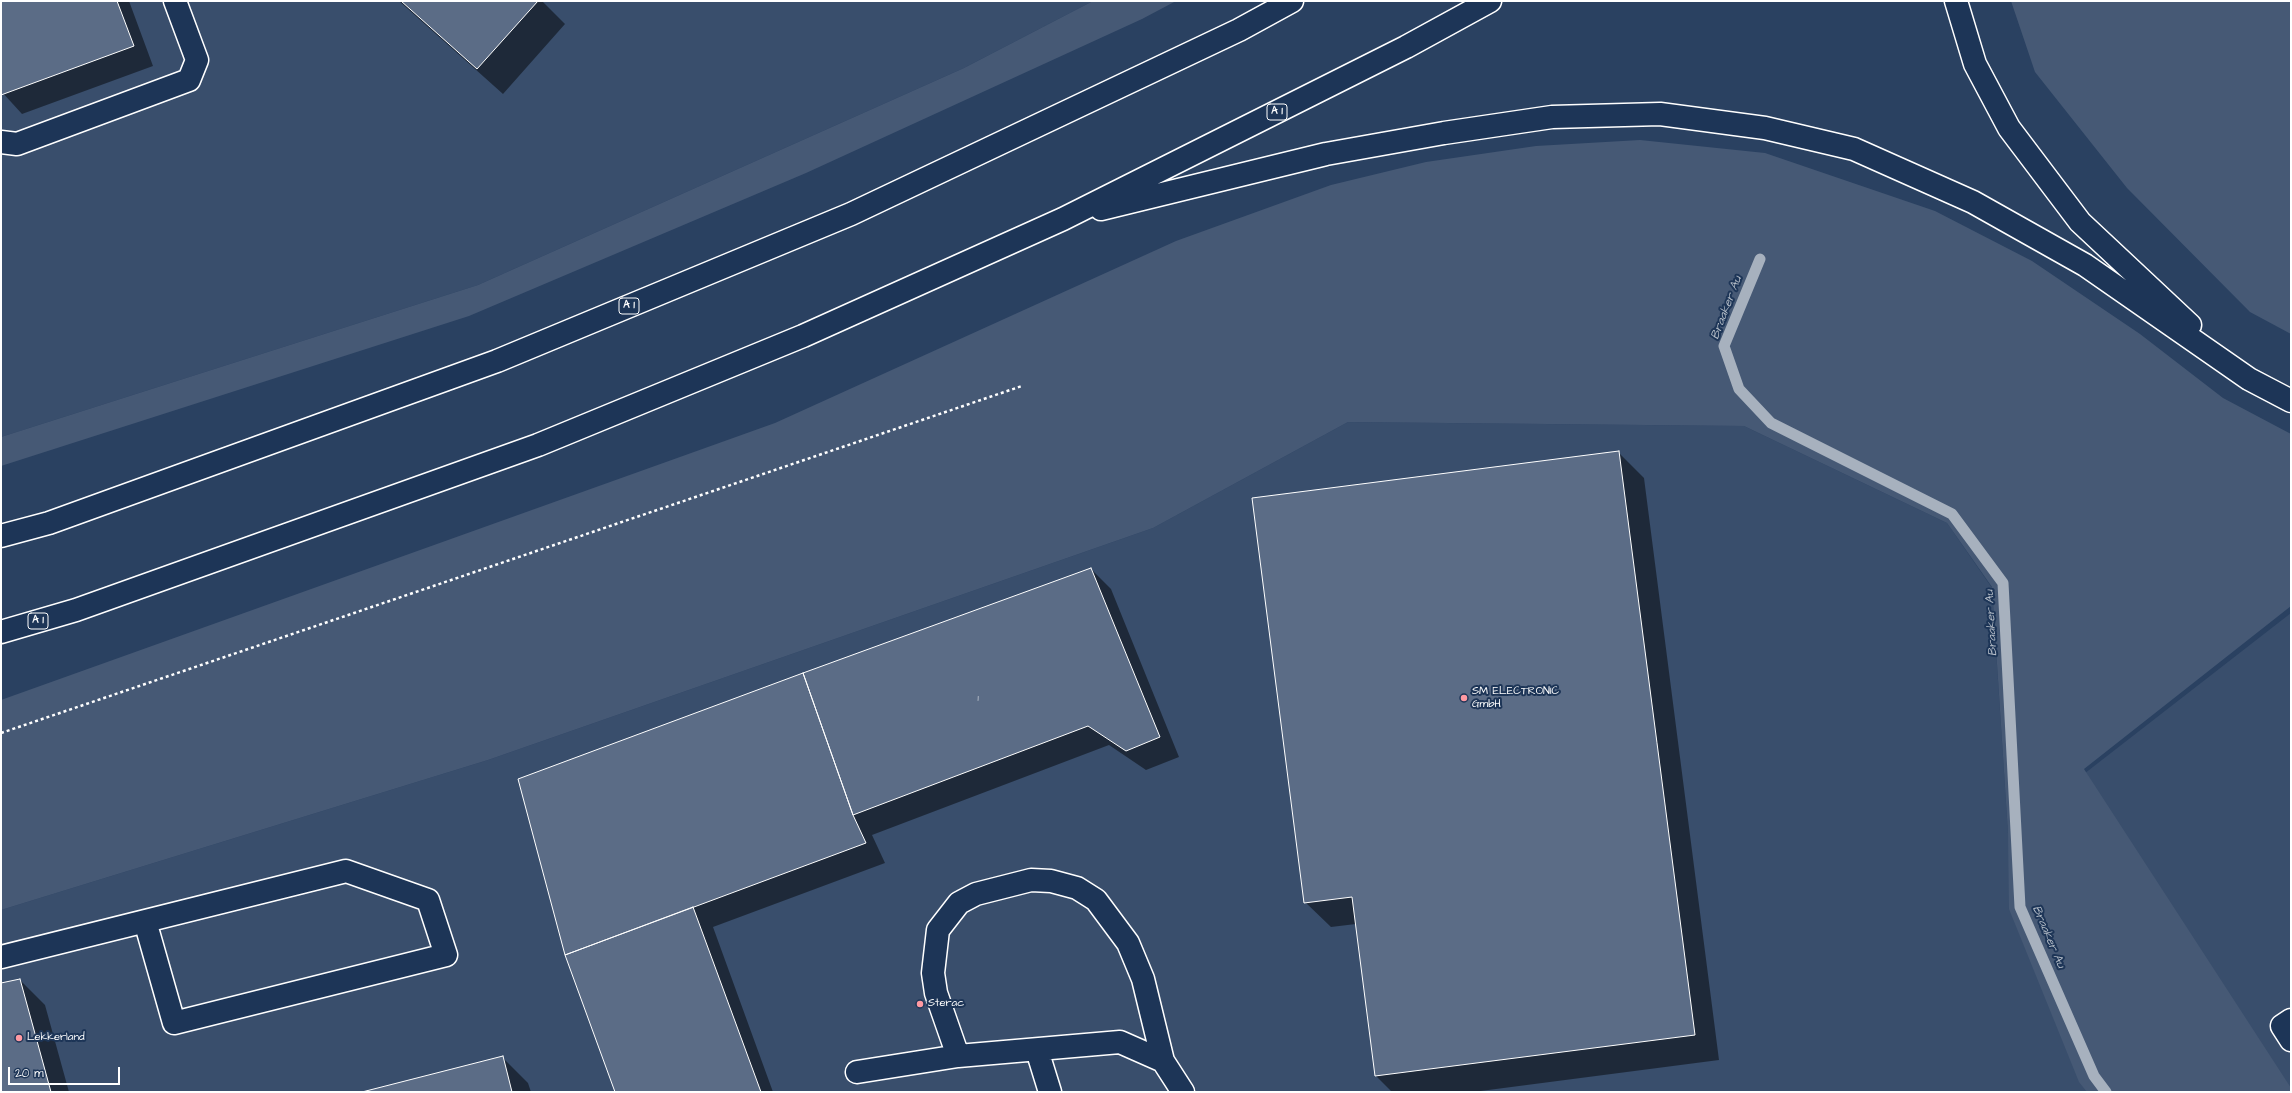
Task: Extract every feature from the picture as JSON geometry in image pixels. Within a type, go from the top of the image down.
[{"type":"main road","points":[[1,142],[17,144],[189,80],[197,60],[175,1]]},
{"type":"main road","name":"A 1","points":[[1,536],[49,523],[497,361],[822,227],[1224,37],[1292,1]]},
{"type":"main road","name":"A 1","points":[[1,632],[76,610],[538,445],[803,336],[1063,219],[1406,47],[1490,1]]},
{"type":"main road","points":[[1956,1],[1975,64],[2008,128],[2080,222],[2248,379]]},
{"type":"main road","points":[[1063,219],[1326,154],[1444,133],[1552,117],[1660,114],[1765,128],[1854,149],[1973,202],[2085,265],[2248,379],[2291,401]]},
{"type":"main road","points":[[1,957],[145,921],[346,871],[428,900],[446,955],[174,1023],[145,921]]},
{"type":"main road","points":[[958,1056],[936,993],[933,973],[938,930],[959,903],[976,894],[1031,880],[1051,881],[1077,888],[1096,900],[1110,916],[1128,943],[1143,979],[1163,1061],[1183,1092]]},
{"type":"main road","points":[[2291,1020],[2282,1026],[2291,1040]]},
{"type":"main road","points":[[857,1072],[958,1056],[1120,1042],[1163,1061]]},
{"type":"main road","points":[[1037,1050],[1050,1092]]},
{"type":"path","points":[[1,733],[1022,386]]},
{"type":"shaded area","points":[[1,1],[1093,1],[964,68],[478,285],[1,437]]},
{"type":"shaded area","points":[[1093,1],[1176,1],[1142,19],[806,173],[469,316],[1,466],[1,437],[478,285],[964,68]]},
{"type":"shaded area","points":[[2011,1],[2291,1],[2291,334],[2250,312],[2127,188],[2035,72]]},
{"type":"shaded area","points":[[1640,140],[1765,153],[1935,211],[2032,261],[2140,334],[2223,398],[2291,434],[2291,606],[2084,769],[2291,1088],[2291,1092],[2087,1092],[2079,1082],[2009,909],[2008,833],[1992,587],[1947,523],[1744,426],[1348,422],[1153,528],[488,760],[1,910],[1,700],[775,423],[1176,241],[1331,185],[1426,162],[1536,146]]},
{"type":"shaded area","points":[[1348,422],[1744,426],[1947,523],[1992,588],[2008,833],[2291,613],[2291,1092],[1,1092],[1,910],[488,760],[1153,528]]},
{"type":"building","points":[[1,1],[117,1],[134,46],[1,95]]},
{"type":"building","points":[[401,1],[538,1],[477,69]]},
{"type":"building","name":"SM ELECTRONIC GmbH","points":[[1619,451],[1695,1035],[1375,1076],[1352,897],[1304,903],[1252,498]]},
{"type":"building","points":[[1091,568],[1160,737],[1126,751],[1088,726],[853,815],[803,673]]},
{"type":"building","points":[[803,673],[853,815],[866,843],[565,955],[518,779]]},
{"type":"building","points":[[693,907],[761,1092],[615,1092],[565,955]]},
{"type":"building","name":"Lekkerland","points":[[20,979],[51,1092],[1,1092],[1,983]]},
{"type":"building","points":[[503,1056],[512,1092],[362,1092]]},
{"type":"waterway","name":"Braaker Au","points":[[1760,259],[1724,346],[1739,389],[1771,423],[1952,514],[2003,583],[2020,907],[2094,1076],[2106,1092]]},
{"type":"place","name":"SM ELECTRONIC GmbH","points":[[1464,698]]},
{"type":"place","name":"Sterac","points":[[920,1004]]},
{"type":"place","name":"Lekkerland","points":[[19,1038]]}]
